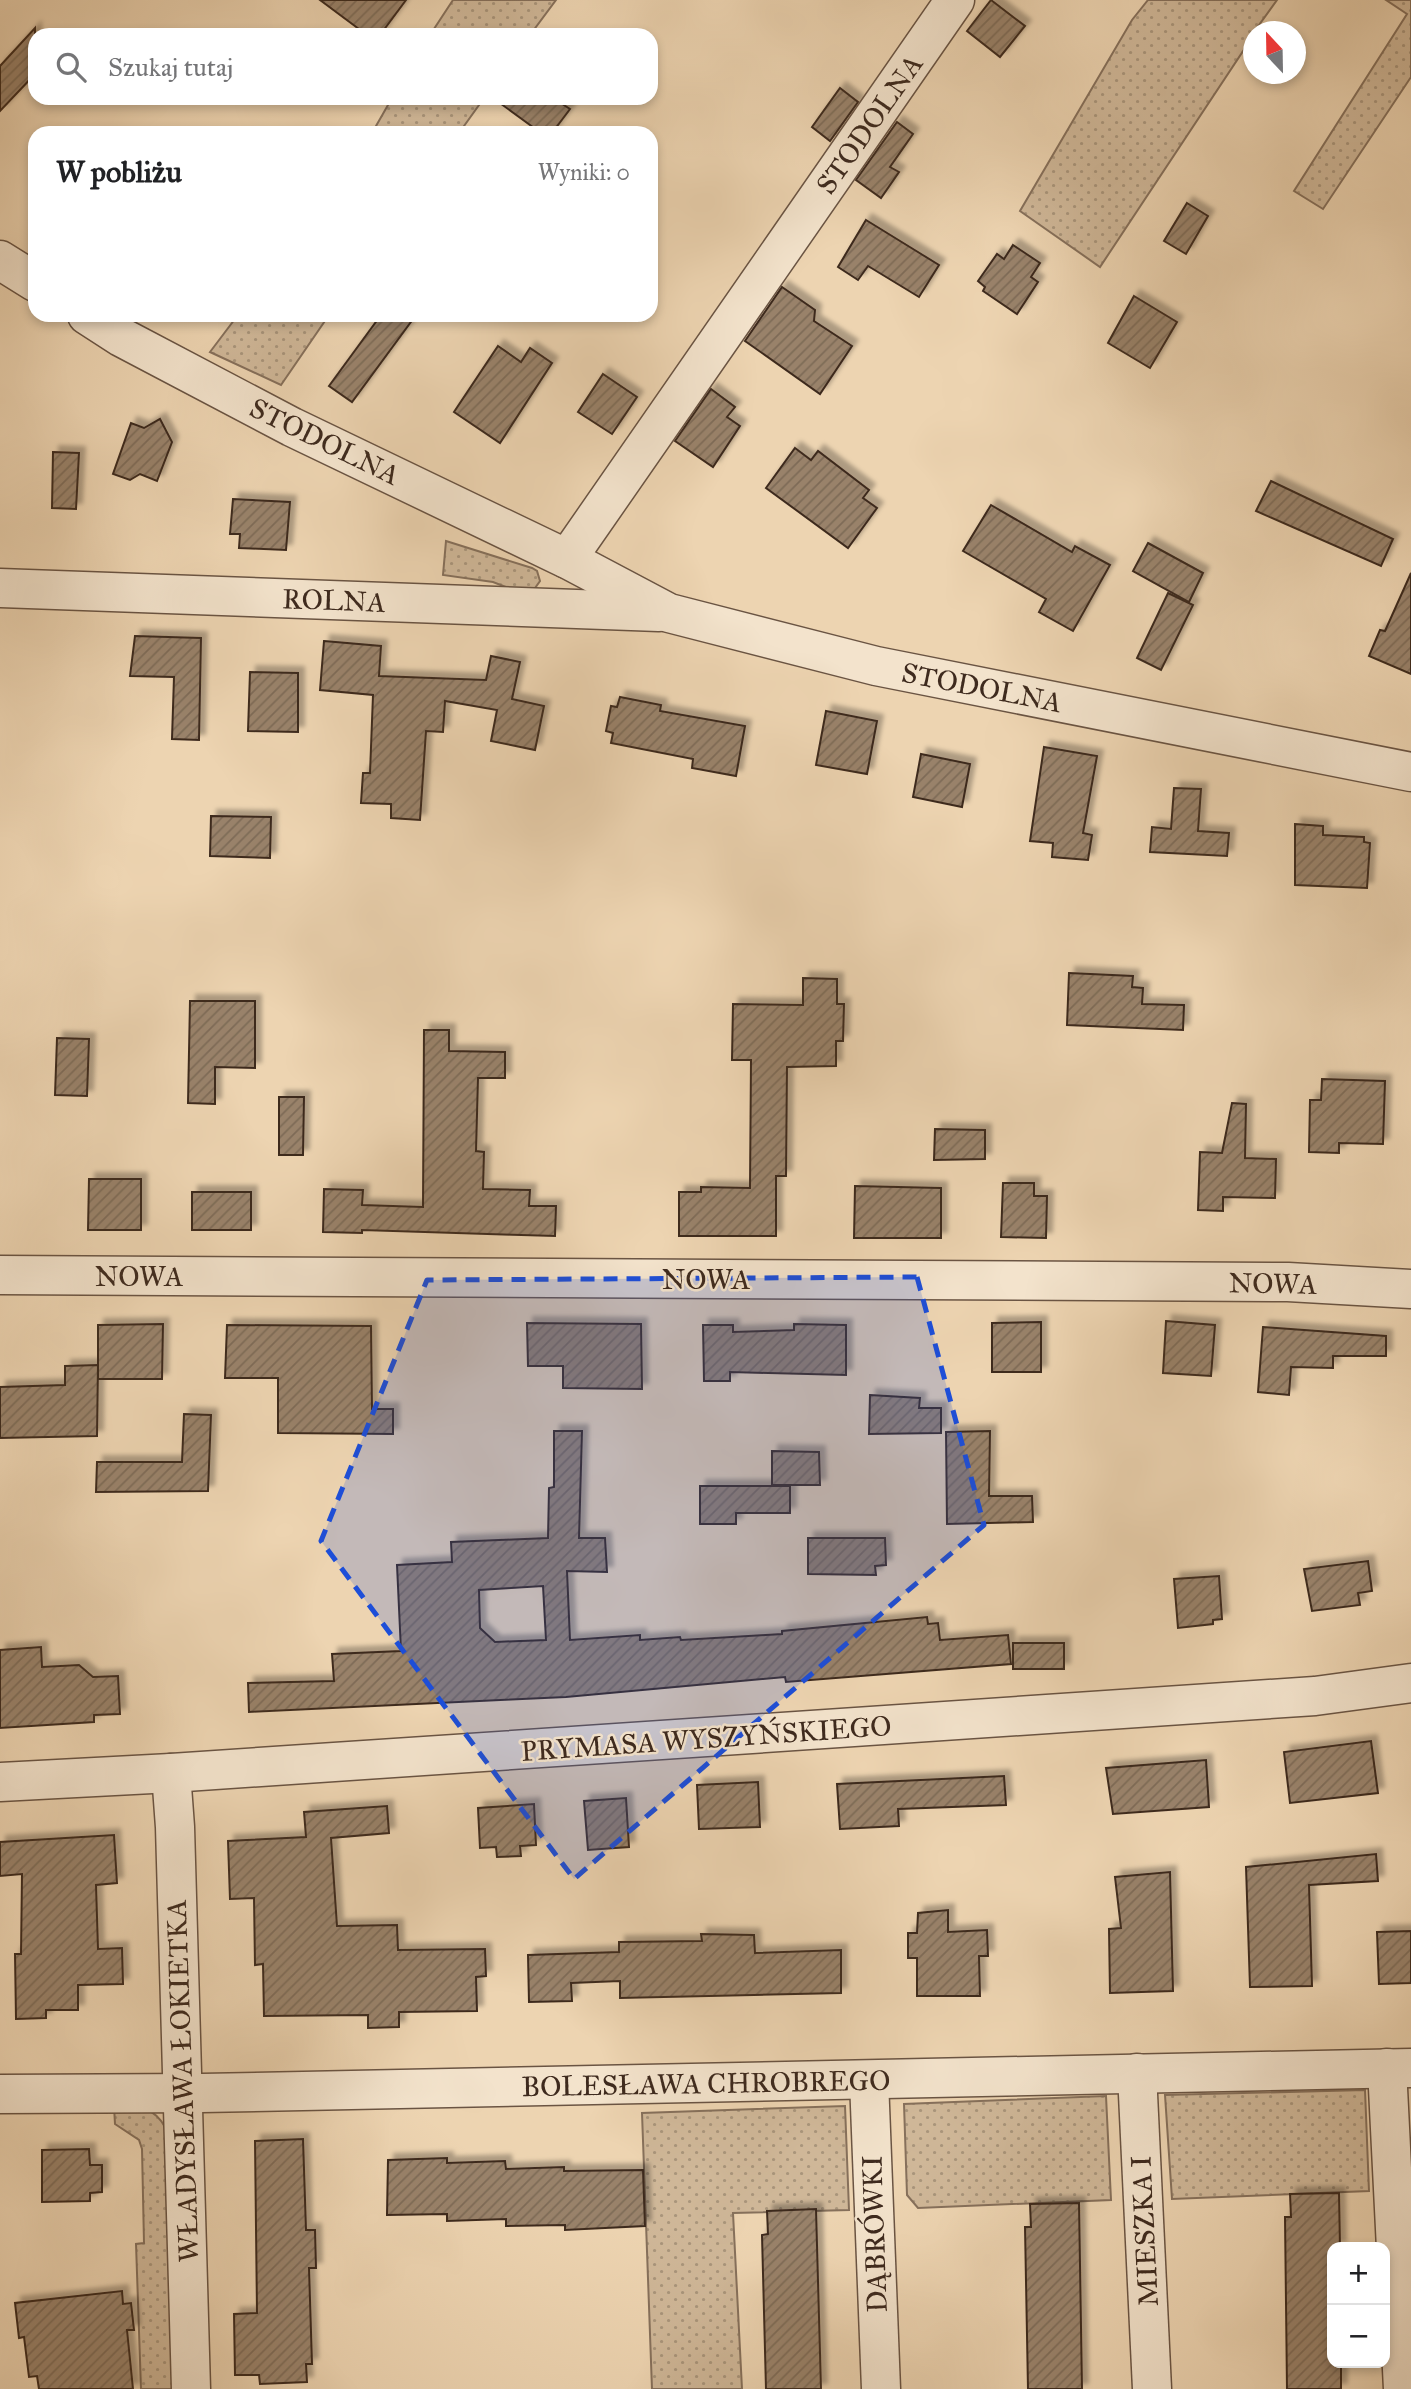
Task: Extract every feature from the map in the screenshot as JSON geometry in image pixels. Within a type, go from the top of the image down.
[{"type":"street","name":"STODOLNA","points":[[567,559],[955,0]]},
{"type":"street","points":[[0,260],[28,278]]},
{"type":"street","name":"STODOLNA","points":[[98,322],[121,337],[292,427],[567,559],[668,613],[876,666],[1411,772]]},
{"type":"street","name":"ROLNA","points":[[0,588],[668,613]]},
{"type":"street","name":"NOWA","points":[[0,1275],[1288,1282],[1411,1289]]},
{"type":"street","name":"PRYMASA WYSZYŃSKIEGO","points":[[0,1782],[171,1773],[1315,1696],[1411,1683]]},
{"type":"street","name":"WŁADYSŁAWA ŁOKIETKA","points":[[171,1773],[176,1827],[191,2389]]},
{"type":"street","points":[[1399,2068],[1403,2389]]},
{"type":"street","name":"BOLESŁAWA CHROBREGO","points":[[0,2094],[181,2093],[1399,2068]]},
{"type":"street","name":"MIESZKA I","points":[[1137,2073],[1152,2389]]},
{"type":"street","name":"DĄBRÓWKI","points":[[869,2080],[881,2389]]},
{"type":"highlighted area","points":[[917,1277],[984,1525],[574,1879],[321,1541],[427,1280]]},
{"type":"shaded area","points":[[453,0],[556,0],[535,28],[435,28]]},
{"type":"shaded area","points":[[1148,0],[1277,0],[1262,21],[1243,21],[1243,51],[1100,267],[1020,211],[1132,20]]},
{"type":"shaded area","points":[[1386,0],[1411,0],[1411,77],[1323,209],[1294,191],[1407,14]]},
{"type":"shaded area","points":[[388,105],[479,105],[464,126],[376,126]]},
{"type":"shaded area","points":[[233,322],[324,322],[281,385],[210,352]]},
{"type":"shaded area","points":[[446,541],[532,568],[537,571],[540,581],[535,588],[511,589],[493,582],[443,575]]},
{"type":"shaded area","points":[[1365,2090],[1369,2191],[1172,2199],[1165,2095]]},
{"type":"shaded area","points":[[1106,2096],[1111,2200],[918,2208],[907,2195],[904,2104]]},
{"type":"shaded area","points":[[114,2106],[137,2107],[150,2111],[165,2127],[175,2389],[141,2389],[136,2244],[144,2243],[142,2149],[139,2140],[115,2124]]},
{"type":"shaded area","points":[[845,2106],[849,2210],[733,2213],[742,2389],[652,2389],[642,2113]]},
{"type":"building","points":[[320,0],[406,0],[385,28],[358,28]]},
{"type":"building","points":[[991,0],[1025,26],[1000,57],[967,31]]},
{"type":"building","points":[[28,36],[28,81],[0,111],[0,66]]},
{"type":"building","points":[[840,88],[858,102],[830,141],[812,127]]},
{"type":"building","points":[[503,105],[564,105],[570,109],[557,126],[531,126]]},
{"type":"building","points":[[897,122],[913,134],[890,167],[899,172],[881,198],[856,180]]},
{"type":"building","points":[[1187,203],[1208,216],[1186,254],[1164,241]]},
{"type":"building","points":[[866,220],[939,265],[919,297],[868,266],[858,280],[838,267]]},
{"type":"building","points":[[1013,245],[1040,263],[1031,277],[1038,282],[1017,314],[983,291],[985,287],[978,281],[997,254],[1004,259]]},
{"type":"building","points":[[782,287],[815,310],[814,321],[852,346],[820,394],[745,341]]},
{"type":"building","points":[[1134,296],[1177,322],[1150,368],[1108,343]]},
{"type":"building","points":[[376,322],[411,322],[352,402],[329,386]]},
{"type":"building","points":[[498,346],[521,362],[530,348],[552,363],[500,443],[454,412]]},
{"type":"building","points":[[603,374],[637,397],[612,434],[578,412]]},
{"type":"building","points":[[711,389],[735,407],[727,417],[740,426],[713,467],[675,441]]},
{"type":"building","points":[[160,419],[172,442],[157,481],[140,474],[130,480],[113,474],[131,423],[144,428]]},
{"type":"building","points":[[795,448],[811,460],[818,451],[869,490],[863,498],[877,508],[848,548],[766,488]]},
{"type":"building","points":[[53,452],[79,453],[76,509],[52,508]]},
{"type":"building","points":[[1271,481],[1393,539],[1381,566],[1256,511]]},
{"type":"building","points":[[233,499],[290,502],[286,550],[239,548],[240,534],[230,534]]},
{"type":"building","points":[[991,505],[1072,552],[1075,546],[1110,565],[1073,631],[1039,612],[1046,599],[963,551]]},
{"type":"building","points":[[1148,543],[1203,573],[1189,602],[1133,571]]},
{"type":"building","points":[[1411,573],[1411,674],[1369,656],[1380,630],[1385,631]]},
{"type":"building","points":[[1168,593],[1193,605],[1161,670],[1137,658]]},
{"type":"building","points":[[135,636],[201,638],[199,740],[172,739],[174,677],[130,676]]},
{"type":"building","points":[[324,641],[381,646],[379,676],[486,680],[491,656],[520,662],[512,699],[544,706],[535,750],[491,741],[497,710],[445,701],[443,732],[426,731],[420,820],[391,818],[391,804],[361,803],[363,773],[370,773],[373,695],[320,690]]},
{"type":"building","points":[[250,672],[298,673],[298,732],[248,731]]},
{"type":"building","points":[[620,697],[661,705],[660,711],[745,726],[736,776],[692,768],[693,759],[611,743],[613,733],[606,731],[611,706],[617,707]]},
{"type":"building","points":[[826,711],[877,721],[867,774],[816,765]]},
{"type":"building","points":[[1044,747],[1097,756],[1083,833],[1092,835],[1088,860],[1052,857],[1053,843],[1030,841]]},
{"type":"building","points":[[921,754],[970,764],[962,807],[913,797]]},
{"type":"building","points":[[1174,788],[1201,789],[1198,831],[1229,833],[1227,856],[1150,852],[1152,827],[1171,829]]},
{"type":"building","points":[[211,816],[271,817],[270,858],[210,856]]},
{"type":"building","points":[[1295,824],[1323,826],[1323,835],[1364,837],[1364,842],[1370,843],[1367,888],[1295,885]]},
{"type":"building","points":[[1069,973],[1133,976],[1132,987],[1143,988],[1142,1004],[1184,1005],[1183,1030],[1067,1025]]},
{"type":"building","points":[[803,978],[837,979],[837,1004],[844,1004],[843,1041],[836,1041],[836,1066],[787,1067],[786,1176],[776,1176],[776,1236],[679,1236],[679,1192],[701,1192],[701,1187],[750,1188],[751,1060],[732,1060],[733,1004],[803,1005]]},
{"type":"building","points":[[190,1001],[255,1001],[255,1068],[215,1067],[215,1104],[188,1103]]},
{"type":"building","points":[[424,1030],[449,1030],[449,1051],[505,1052],[505,1078],[478,1078],[476,1151],[484,1152],[483,1189],[530,1190],[529,1206],[556,1206],[555,1236],[362,1230],[362,1233],[323,1232],[324,1189],[363,1190],[362,1205],[423,1207]]},
{"type":"building","points":[[57,1038],[89,1039],[87,1096],[55,1095]]},
{"type":"building","points":[[1322,1079],[1385,1081],[1383,1144],[1339,1143],[1339,1153],[1309,1152],[1310,1100],[1321,1100]]},
{"type":"building","points":[[279,1097],[304,1097],[303,1155],[279,1155]]},
{"type":"building","points":[[1232,1103],[1246,1104],[1245,1158],[1276,1159],[1275,1198],[1223,1197],[1223,1211],[1198,1210],[1200,1152],[1222,1153]]},
{"type":"building","points":[[935,1129],[985,1130],[985,1159],[934,1160]]},
{"type":"building","points":[[89,1179],[141,1179],[141,1230],[88,1230]]},
{"type":"building","points":[[1003,1183],[1034,1183],[1034,1196],[1047,1196],[1046,1238],[1001,1237]]},
{"type":"building","points":[[855,1186],[941,1188],[941,1238],[854,1238]]},
{"type":"building","points":[[192,1192],[251,1192],[251,1230],[192,1230]]},
{"type":"building","points":[[1166,1321],[1215,1325],[1211,1376],[1163,1373]]},
{"type":"building","points":[[1041,1322],[1041,1372],[992,1372],[992,1323]]},
{"type":"building","points":[[527,1323],[641,1324],[642,1389],[563,1388],[563,1366],[528,1366]]},
{"type":"building","points":[[163,1324],[162,1379],[98,1379],[98,1325]]},
{"type":"building","points":[[794,1324],[846,1325],[846,1375],[730,1372],[730,1381],[704,1381],[703,1325],[733,1325],[733,1332],[794,1330]]},
{"type":"building","points":[[227,1325],[371,1326],[372,1409],[393,1409],[393,1434],[278,1433],[278,1378],[225,1378]]},
{"type":"building","points":[[1263,1327],[1386,1336],[1386,1356],[1333,1356],[1333,1368],[1291,1367],[1289,1395],[1258,1392]]},
{"type":"building","points":[[98,1365],[97,1436],[0,1438],[0,1387],[65,1385],[65,1366]]},
{"type":"building","points":[[870,1395],[920,1398],[919,1408],[941,1408],[941,1433],[869,1434]]},
{"type":"building","points":[[184,1414],[211,1415],[208,1491],[96,1492],[97,1462],[182,1462]]},
{"type":"building","points":[[554,1431],[582,1431],[579,1538],[605,1538],[607,1572],[567,1571],[570,1640],[640,1635],[640,1640],[680,1637],[681,1640],[782,1634],[782,1631],[927,1617],[928,1624],[938,1623],[940,1640],[1008,1635],[1011,1664],[786,1682],[785,1677],[566,1697],[249,1712],[248,1683],[334,1681],[332,1654],[401,1651],[397,1565],[452,1562],[451,1542],[548,1538],[549,1488],[554,1487]],"holes":[[[543,1586],[546,1640],[495,1642],[480,1628],[479,1590]]]},
{"type":"building","points":[[990,1431],[989,1496],[1032,1496],[1033,1522],[947,1524],[946,1432]]},
{"type":"building","points":[[772,1451],[819,1452],[820,1485],[772,1485]]},
{"type":"building","points":[[700,1486],[790,1486],[790,1513],[736,1513],[736,1524],[700,1524]]},
{"type":"building","points":[[808,1538],[885,1538],[886,1565],[875,1566],[876,1575],[808,1574]]},
{"type":"building","points":[[1368,1561],[1372,1591],[1358,1593],[1360,1605],[1312,1611],[1304,1569]]},
{"type":"building","points":[[1219,1576],[1222,1619],[1213,1620],[1213,1624],[1178,1628],[1174,1579]]},
{"type":"building","points":[[1013,1643],[1064,1643],[1064,1669],[1013,1669]]},
{"type":"building","points":[[41,1647],[42,1667],[79,1665],[93,1677],[118,1676],[120,1714],[94,1715],[94,1722],[0,1728],[0,1650]]},
{"type":"building","points":[[1371,1741],[1378,1793],[1290,1803],[1284,1752]]},
{"type":"building","points":[[1206,1760],[1209,1807],[1113,1814],[1106,1768]]},
{"type":"building","points":[[1004,1776],[1006,1805],[898,1809],[899,1826],[840,1829],[837,1784]]},
{"type":"building","points":[[758,1782],[760,1827],[699,1829],[697,1785]]},
{"type":"building","points":[[626,1798],[629,1847],[588,1850],[584,1801]]},
{"type":"building","points":[[534,1804],[536,1845],[520,1846],[521,1856],[497,1857],[496,1847],[480,1848],[478,1808]]},
{"type":"building","points":[[387,1806],[389,1833],[331,1838],[337,1926],[397,1925],[398,1950],[485,1949],[486,1976],[476,1977],[477,2011],[399,2012],[399,2027],[368,2028],[368,2015],[264,2016],[263,1964],[255,1965],[254,1898],[230,1899],[228,1841],[306,1837],[304,1812]]},
{"type":"building","points":[[114,1835],[117,1883],[96,1885],[98,1949],[122,1948],[123,1984],[78,1985],[78,2010],[46,2010],[46,2018],[16,2019],[15,1954],[21,1954],[22,1874],[0,1876],[0,1842]]},
{"type":"building","points":[[1376,1854],[1378,1881],[1309,1885],[1312,1986],[1250,1987],[1246,1867]]},
{"type":"building","points":[[1170,1872],[1173,1991],[1110,1993],[1109,1929],[1121,1928],[1115,1877]]},
{"type":"building","points":[[948,1910],[948,1932],[987,1930],[988,1956],[979,1956],[980,1996],[917,1996],[917,1958],[908,1958],[908,1933],[917,1933],[918,1913]]},
{"type":"building","points":[[1411,1931],[1411,1983],[1379,1984],[1377,1932]]},
{"type":"building","points":[[701,1934],[754,1935],[755,1953],[841,1950],[841,1993],[620,1998],[620,1981],[571,1983],[572,2001],[529,2002],[528,1955],[619,1952],[619,1942],[702,1941]]},
{"type":"building","points":[[303,2139],[306,2230],[315,2230],[316,2268],[309,2268],[312,2364],[306,2364],[307,2382],[260,2384],[259,2375],[235,2375],[234,2314],[257,2313],[255,2141]]},
{"type":"building","points":[[89,2149],[90,2165],[102,2165],[102,2192],[90,2193],[90,2201],[42,2202],[42,2150]]},
{"type":"building","points":[[447,2158],[447,2163],[505,2161],[506,2169],[564,2167],[564,2171],[643,2170],[645,2226],[565,2230],[565,2225],[506,2226],[506,2219],[447,2221],[447,2214],[387,2215],[388,2160]]},
{"type":"building","points":[[1339,2193],[1340,2242],[1327,2242],[1327,2368],[1341,2368],[1341,2389],[1287,2389],[1285,2217],[1291,2217],[1290,2194]]},
{"type":"building","points":[[1079,2203],[1082,2389],[1028,2389],[1025,2227],[1031,2227],[1030,2204]]},
{"type":"building","points":[[816,2209],[821,2389],[766,2389],[762,2235],[768,2234],[767,2211]]},
{"type":"building","points":[[122,2291],[123,2304],[131,2303],[134,2330],[127,2330],[133,2389],[39,2389],[37,2376],[29,2377],[24,2337],[19,2338],[15,2303]]}]
